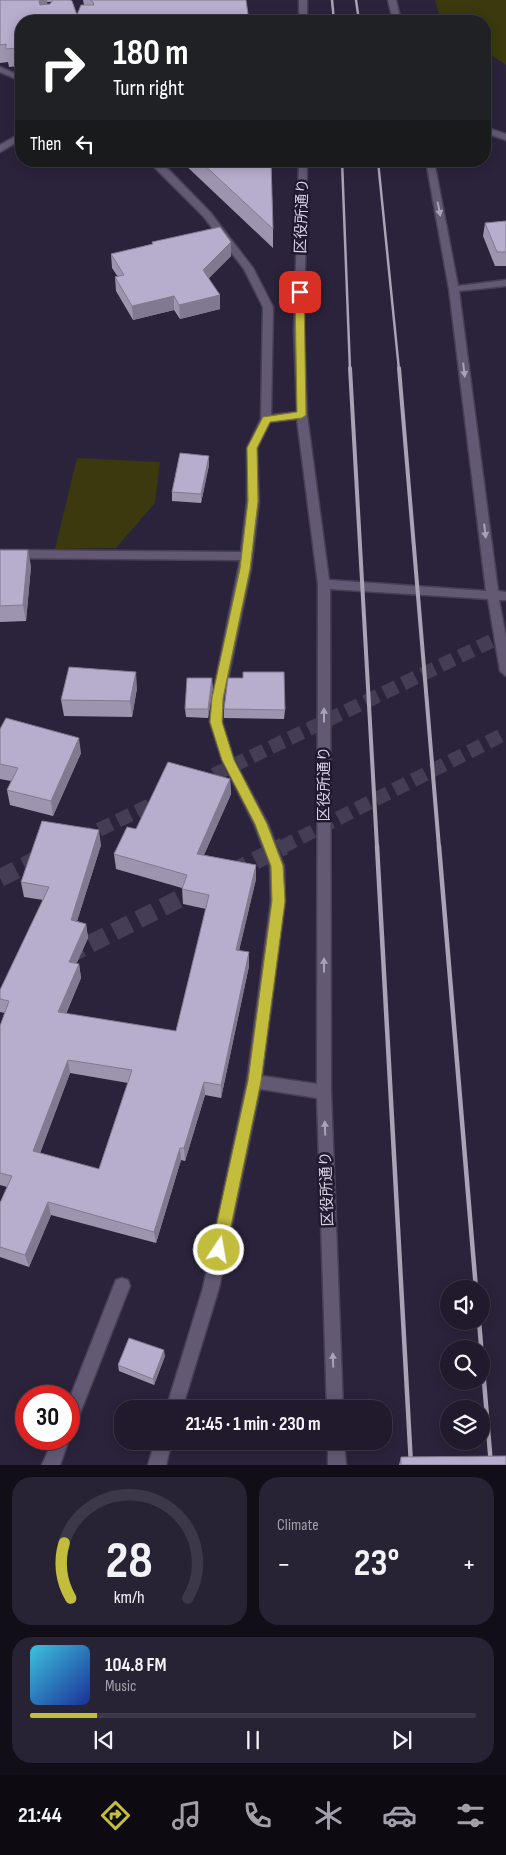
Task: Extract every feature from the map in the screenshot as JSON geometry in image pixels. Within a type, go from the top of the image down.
[{"type":"street","points":[[302,0],[303,15]]},
{"type":"street","points":[[392,0],[396,15]]},
{"type":"street","points":[[0,69],[15,76]]},
{"type":"street","points":[[491,132],[506,137]]},
{"type":"street","points":[[0,149],[15,140]]},
{"type":"street","points":[[159,167],[207,214],[218,232],[248,268],[268,307],[266,419],[252,448],[253,501],[246,556],[218,698],[216,722],[228,760],[261,824],[277,866],[278,901],[254,1081],[211,1288],[177,1400]]},
{"type":"street","name":"区役所通り","points":[[303,167],[299,330],[302,415],[324,584],[324,1092],[335,1400]]},
{"type":"street","points":[[431,167],[454,289],[493,596],[506,670]]},
{"type":"street","points":[[454,289],[506,283]]},
{"type":"street","points":[[266,419],[302,415]]},
{"type":"street","points":[[0,554],[246,556]]},
{"type":"street","points":[[324,584],[506,596]]},
{"type":"street","points":[[254,1081],[324,1092]]},
{"type":"street","points":[[80,1392],[122,1286]]},
{"type":"street","points":[[51,1465],[57,1450]]},
{"type":"street","points":[[157,1465],[161,1450]]},
{"type":"street","points":[[336,1450],[337,1465]]},
{"type":"shaded area","points":[[435,0],[506,0],[506,65],[491,55],[491,15],[439,15]]},
{"type":"shaded area","points":[[77,458],[160,462],[155,503],[116,548],[55,549]]},
{"type":"building","points":[[0,0],[40,0],[40,5],[50,4],[53,0],[72,1],[77,15],[15,15],[15,48],[6,49],[6,44],[0,45]]},
{"type":"building","points":[[90,0],[246,0],[248,15],[77,15],[81,5],[94,5]]},
{"type":"building","points":[[206,167],[271,167],[273,229]]},
{"type":"building","points":[[506,221],[506,252],[497,252],[485,223]]},
{"type":"building","points":[[220,227],[231,242],[203,270],[220,295],[179,305],[174,296],[132,306],[115,277],[124,275],[111,254],[153,244],[152,242]]},
{"type":"building","points":[[180,453],[209,456],[201,494],[172,492]]},
{"type":"building","points":[[0,550],[28,550],[23,605],[0,606]]},
{"type":"building","points":[[69,667],[136,672],[130,701],[61,700]]},
{"type":"building","points":[[243,672],[284,672],[285,710],[224,709],[228,678],[243,678]]},
{"type":"building","points":[[187,678],[212,678],[208,709],[185,709]]},
{"type":"building","points":[[6,718],[79,738],[51,801],[7,790],[18,768],[0,764],[0,729]]},
{"type":"building","points":[[168,762],[230,779],[197,854],[256,865],[236,950],[249,952],[221,1085],[204,1082],[184,1148],[180,1148],[154,1232],[48,1202],[25,1255],[0,1247],[0,1203],[12,1176],[0,1173],[0,1026],[9,1001],[0,999],[0,990],[49,887],[21,882],[42,821],[99,830],[71,920],[86,924],[69,962],[79,964],[58,1012],[176,1031],[209,895],[182,889],[187,875],[114,854],[127,827],[136,829]],"holes":[[[68,1060],[132,1070],[99,1169],[33,1151]]]},
{"type":"building","points":[[129,1338],[164,1350],[153,1379],[118,1365]]},
{"type":"building","points":[[506,1456],[506,1465],[401,1465],[401,1457]]},
{"type":"tunnel","points":[[195,784],[506,634]]},
{"type":"tunnel","points":[[282,847],[506,733]]},
{"type":"tunnel","points":[[80,839],[165,798]]},
{"type":"tunnel","points":[[231,873],[284,846]]},
{"type":"tunnel","points":[[0,878],[44,856]]},
{"type":"tunnel","points":[[66,956],[199,889]]},
{"type":"railway","points":[[332,0],[333,15]]},
{"type":"railway","points":[[356,0],[358,15]]},
{"type":"railway","points":[[342,167],[350,370]]},
{"type":"railway","points":[[379,167],[399,370]]},
{"type":"railway","points":[[350,368],[377,847]]},
{"type":"railway","points":[[399,368],[439,847]]},
{"type":"railway","points":[[377,846],[411,1465]]},
{"type":"railway","points":[[439,846],[475,1280]]},
{"type":"railway","points":[[480,1330],[491,1465]]},
{"type":"route","points":[[219,1250],[254,1081],[278,901],[277,866],[261,824],[228,760],[216,722],[218,698],[245,569],[253,501],[252,448],[266,419],[302,415],[299,330],[300,292]]}]
